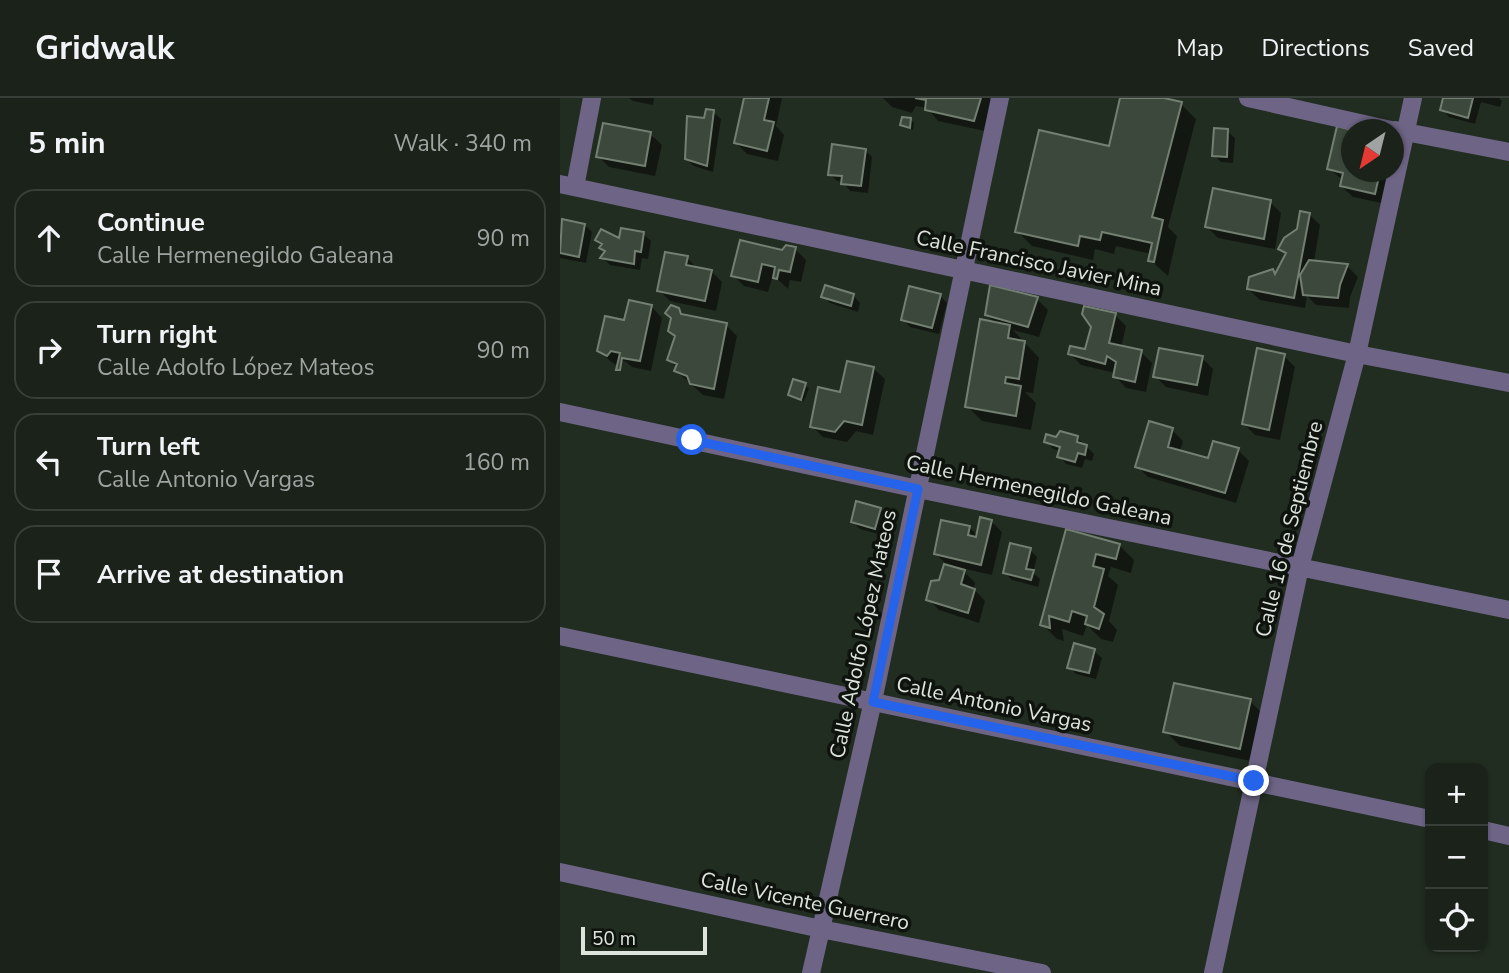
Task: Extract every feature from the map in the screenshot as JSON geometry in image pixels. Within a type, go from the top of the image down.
[{"type":"street","points":[[568,186],[592,98]]},
{"type":"street","name":"Calle Adolfo López Mateos","points":[[811,973],[873,702],[1000,98]]},
{"type":"street","points":[[1248,98],[1343,119]]},
{"type":"street","name":"Calle 16 de Septiembre","points":[[1403,119],[1413,98]]},
{"type":"street","points":[[1404,132],[1509,152]]},
{"type":"street","name":"Calle 16 de Septiembre","points":[[1213,973],[1300,567],[1357,354],[1388,182]]},
{"type":"street","name":"Calle Francisco Javier Mina","points":[[568,186],[1357,354],[1509,383]]},
{"type":"street","name":"Calle Hermenegildo Galeana","points":[[560,412],[918,489],[1509,610]]},
{"type":"street","name":"Calle Antonio Vargas","points":[[560,636],[1425,818]]},
{"type":"street","points":[[1488,831],[1509,836]]},
{"type":"street","name":"Calle Vicente Guerrero","points":[[560,872],[821,929],[1042,973]]},
{"type":"building","points":[[744,98],[769,98],[764,120],[774,122],[767,151],[734,143]]},
{"type":"building","points":[[915,98],[981,98],[974,121],[925,110],[926,100]]},
{"type":"building","points":[[1120,98],[1164,98],[1182,102],[1152,217],[1163,220],[1154,262],[1148,261],[1152,243],[1102,232],[1100,240],[1080,236],[1078,246],[1015,232],[1039,130],[1109,146]]},
{"type":"building","points":[[1443,98],[1473,98],[1468,118],[1440,110]]},
{"type":"building","points":[[706,109],[714,110],[707,166],[685,159],[687,116],[704,118]]},
{"type":"building","points":[[902,117],[911,118],[910,128],[900,125]]},
{"type":"building","points":[[603,123],[651,132],[645,166],[596,157]]},
{"type":"building","points":[[1337,126],[1341,127],[1341,172],[1327,169]]},
{"type":"building","points":[[1214,128],[1228,129],[1227,157],[1212,156]]},
{"type":"building","points":[[832,144],[866,149],[861,186],[841,184],[842,176],[828,175]]},
{"type":"building","points":[[1341,182],[1378,182],[1375,194],[1340,186]]},
{"type":"building","points":[[1213,188],[1271,200],[1264,239],[1205,227]]},
{"type":"building","points":[[1300,211],[1310,213],[1294,298],[1247,289],[1249,277],[1273,269],[1275,274],[1286,253],[1278,249],[1284,238],[1297,229]]},
{"type":"building","points":[[562,219],[585,224],[579,257],[560,253]]},
{"type":"building","points":[[621,228],[644,232],[641,252],[635,251],[634,264],[600,258],[605,251],[599,248],[602,244],[595,240],[601,229],[619,238]]},
{"type":"building","points":[[740,240],[782,250],[786,245],[796,247],[790,272],[779,270],[777,279],[773,278],[775,267],[762,264],[758,282],[731,276]]},
{"type":"building","points":[[665,252],[688,256],[686,265],[712,270],[705,301],[657,291]]},
{"type":"building","points":[[1309,260],[1348,264],[1338,298],[1303,295],[1300,275]]},
{"type":"building","points":[[825,285],[854,294],[851,306],[821,297]]},
{"type":"building","points":[[990,285],[1038,297],[1028,327],[985,315]]},
{"type":"building","points":[[909,286],[941,294],[932,328],[901,320]]},
{"type":"building","points":[[629,300],[652,305],[640,361],[622,358],[620,370],[616,370],[620,353],[611,351],[607,356],[597,351],[605,316],[624,320]]},
{"type":"building","points":[[671,305],[679,308],[681,314],[727,323],[714,389],[690,384],[687,376],[674,371],[677,364],[667,360],[675,336],[668,331],[671,318],[665,313]]},
{"type":"building","points":[[1084,306],[1116,313],[1109,343],[1142,350],[1135,382],[1113,377],[1116,362],[1107,356],[1105,364],[1068,354],[1070,346],[1085,349],[1091,327],[1082,314]]},
{"type":"building","points":[[980,319],[1010,325],[1008,338],[1025,341],[1019,379],[1006,377],[1005,383],[1021,386],[1016,416],[965,407]]},
{"type":"building","points":[[1159,348],[1203,356],[1197,385],[1153,377]]},
{"type":"building","points":[[1257,348],[1285,354],[1269,430],[1242,424]]},
{"type":"building","points":[[847,361],[874,367],[862,425],[844,421],[835,432],[810,427],[818,387],[840,392]]},
{"type":"building","points":[[793,379],[806,383],[801,400],[788,395]]},
{"type":"building","points":[[1149,421],[1173,428],[1168,447],[1208,458],[1213,441],[1239,448],[1225,493],[1135,467]]},
{"type":"building","points":[[1060,431],[1078,436],[1077,442],[1087,445],[1085,455],[1078,453],[1075,462],[1057,457],[1060,447],[1044,442],[1046,434],[1056,437]]},
{"type":"building","points":[[856,501],[881,508],[875,529],[851,522]]},
{"type":"building","points":[[980,517],[992,520],[981,565],[934,554],[941,520],[970,526],[968,535],[976,537]]},
{"type":"building","points":[[1066,529],[1120,544],[1116,559],[1096,554],[1093,566],[1104,569],[1094,607],[1104,614],[1099,629],[1085,624],[1087,616],[1072,611],[1069,622],[1049,616],[1050,628],[1040,625]]},
{"type":"building","points":[[1010,543],[1031,548],[1026,569],[1034,570],[1031,580],[1003,573]]},
{"type":"building","points":[[944,564],[965,570],[961,584],[975,589],[968,613],[926,600],[931,581],[939,580]]},
{"type":"building","points":[[1074,643],[1095,649],[1089,673],[1067,668]]},
{"type":"building","points":[[1174,683],[1251,699],[1240,749],[1163,732]]},
{"type":"route","points":[[692,440],[918,489],[873,702],[1254,781]]}]
